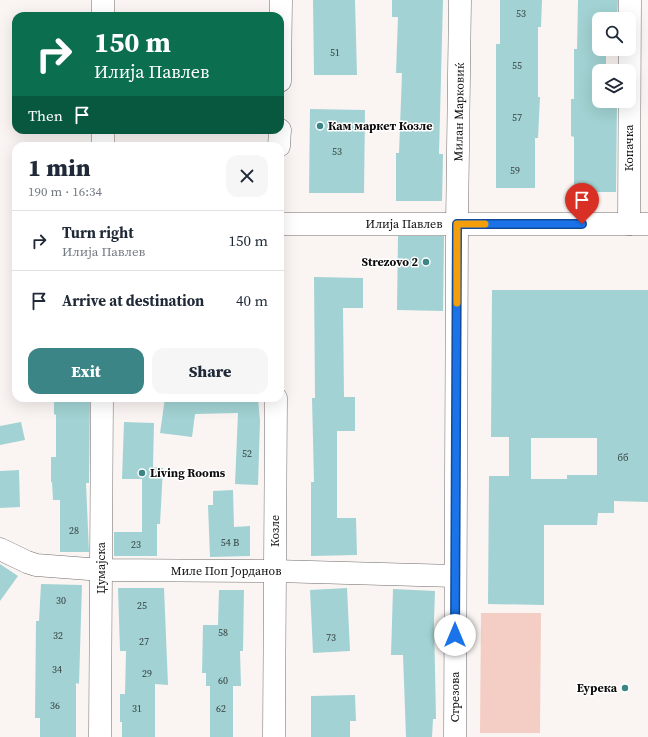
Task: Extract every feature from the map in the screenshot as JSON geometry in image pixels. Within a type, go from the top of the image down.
[{"type":"street","points":[[103,12],[104,0]]},
{"type":"street","points":[[281,0],[281,12]]},
{"type":"street","name":"Милан Марковиќ","points":[[457,224],[460,0]]},
{"type":"street","name":"Копачка","points":[[630,0],[638,224]]},
{"type":"street","name":"Илија Павлев","points":[[284,224],[638,224]]},
{"type":"street","name":"Стрезова","points":[[455,737],[457,224]]},
{"type":"street","name":"Џумајска","points":[[100,737],[102,402]]},
{"type":"street","name":"Козле","points":[[274,737],[276,402]]},
{"type":"street","name":"Миле Поп Јорданов","points":[[0,549],[36,565],[102,570],[275,571],[455,576]]},
{"type":"shaded area","points":[[481,613],[541,613],[540,733],[480,733]]},
{"type":"building","points":[[313,0],[355,0],[357,75],[314,75]]},
{"type":"building","points":[[392,0],[443,0],[439,154],[443,154],[442,201],[396,201],[396,153],[399,153],[402,73],[396,73],[398,17],[392,17]]},
{"type":"building","points":[[500,0],[542,0],[541,27],[538,27],[538,97],[540,97],[538,138],[535,138],[535,188],[496,188],[496,44],[500,44]]},
{"type":"building","points":[[578,0],[618,0],[617,12],[592,12],[592,56],[606,56],[606,64],[592,64],[592,108],[617,108],[616,192],[574,192],[574,137],[571,136],[571,99],[574,99],[574,49],[577,49]]},
{"type":"building","points":[[310,109],[365,110],[364,193],[309,193]]},
{"type":"building","points":[[398,236],[444,236],[443,311],[397,310]]},
{"type":"building","points":[[314,277],[363,278],[363,308],[343,308],[344,397],[355,397],[355,431],[337,431],[337,518],[356,518],[357,555],[311,556],[311,482],[314,482],[312,398],[315,398]]},
{"type":"building","points":[[492,290],[648,290],[648,502],[614,501],[614,513],[598,513],[597,525],[544,525],[544,605],[488,604],[489,476],[509,476],[509,437],[491,437]],"holes":[[[531,438],[597,438],[597,475],[567,475],[567,479],[531,479]]]},
{"type":"building","points":[[54,402],[90,402],[89,483],[86,483],[89,552],[60,552],[60,500],[53,500],[51,482],[51,457],[56,457],[56,415],[54,414]]},
{"type":"building","points":[[164,402],[258,402],[260,421],[258,485],[235,484],[238,413],[195,414],[192,437],[160,433]]},
{"type":"building","points":[[21,422],[25,440],[0,445],[0,426]]},
{"type":"building","points":[[124,422],[154,423],[153,467],[163,468],[160,524],[157,524],[157,556],[114,556],[114,532],[142,532],[142,479],[122,479]]},
{"type":"building","points":[[19,470],[20,507],[0,508],[0,471]]},
{"type":"building","points":[[233,490],[234,527],[250,526],[250,556],[210,557],[208,505],[213,505],[213,491]]},
{"type":"building","points":[[0,564],[18,576],[0,601]]},
{"type":"building","points":[[41,584],[82,585],[79,684],[76,683],[76,737],[40,737],[40,718],[35,718],[36,621],[39,621]]},
{"type":"building","points":[[118,588],[164,588],[168,685],[155,684],[155,737],[122,737],[122,722],[120,722],[120,694],[125,694],[126,651],[120,651]]},
{"type":"building","points":[[347,588],[350,651],[313,653],[310,590]]},
{"type":"building","points":[[393,589],[435,591],[434,621],[436,719],[433,719],[432,737],[406,737],[403,655],[391,655]]},
{"type":"building","points":[[219,590],[244,590],[243,651],[240,651],[241,686],[233,686],[233,737],[210,737],[210,686],[206,686],[206,673],[202,673],[203,625],[218,625]]},
{"type":"building","points":[[355,695],[356,721],[350,721],[350,737],[311,737],[311,696]]},
{"type":"slow traffic","points":[[457,303],[457,224],[485,224]]},
{"type":"place","name":"Кам маркет Козле","points":[[320,126]]},
{"type":"place","name":"Strezovo 2","points":[[426,262]]},
{"type":"place","name":"Living Rooms","points":[[142,473]]},
{"type":"place","name":"Еурека","points":[[625,688]]},
{"type":"route","points":[[455,635],[457,224],[582,224]]}]
